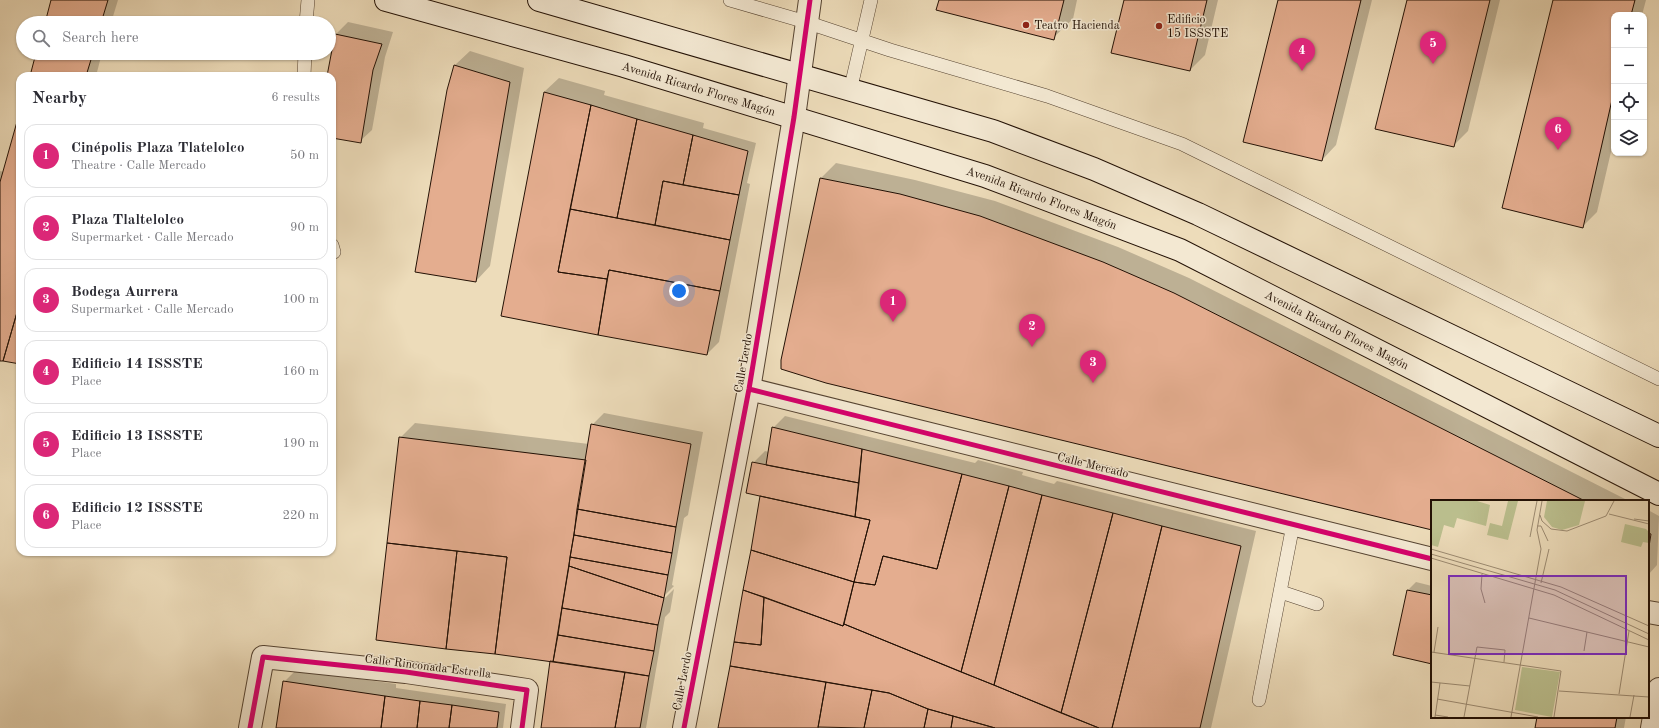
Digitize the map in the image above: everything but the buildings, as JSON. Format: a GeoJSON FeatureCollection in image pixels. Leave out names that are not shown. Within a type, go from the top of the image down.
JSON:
{"type":"FeatureCollection","features":[{"type":"Feature","properties":{"kind":"main road","name":"Avenida Ricardo Flores Magón"},"geometry":{"type":"LineString","coordinates":[[386,0],[624,66],[985,176],[1180,250],[1659,494]]}},
{"type":"Feature","properties":{"kind":"main road"},"geometry":{"type":"LineString","coordinates":[[539,0],[800,77],[993,131],[1094,169],[1198,214],[1659,436]]}},
{"type":"Feature","properties":{"kind":"main road","name":"Calle Lerdo"},"geometry":{"type":"LineString","coordinates":[[684,728],[749,389],[794,117],[810,0]]}},
{"type":"Feature","properties":{"kind":"main road","name":"Calle Mercado"},"geometry":{"type":"LineString","coordinates":[[749,389],[1431,559]]}},
{"type":"Feature","properties":{"kind":"main road"},"geometry":{"type":"LineString","coordinates":[[1649,612],[1659,614]]}},
{"type":"Feature","properties":{"kind":"main road","name":"Calle Rinconada Estrella"},"geometry":{"type":"LineString","coordinates":[[250,728],[263,657],[406,672],[527,690],[522,728]]}},
{"type":"Feature","properties":{"kind":"main road"},"geometry":{"type":"LineString","coordinates":[[1652,728],[1659,689]]}},
{"type":"Feature","properties":{"kind":"lane"},"geometry":{"type":"LineString","coordinates":[[307,16],[308,0]]}},
{"type":"Feature","properties":{"kind":"lane"},"geometry":{"type":"LineString","coordinates":[[730,0],[806,22],[861,41],[1040,94],[1182,144],[1659,380]]}},
{"type":"Feature","properties":{"kind":"lane"},"geometry":{"type":"LineString","coordinates":[[850,91],[871,0]]}},
{"type":"Feature","properties":{"kind":"lane"},"geometry":{"type":"LineString","coordinates":[[304,72],[305,60]]}},
{"type":"Feature","properties":{"kind":"lane"},"geometry":{"type":"LineString","coordinates":[[1259,700],[1293,525]]}},
{"type":"Feature","properties":{"kind":"lane"},"geometry":{"type":"LineString","coordinates":[[1281,592],[1317,604]]}},
{"type":"Feature","properties":{"kind":"cycle path"},"geometry":{"type":"LineString","coordinates":[[684,728],[749,389],[794,117],[810,0]]}},
{"type":"Feature","properties":{"kind":"cycle path"},"geometry":{"type":"LineString","coordinates":[[749,389],[1431,559]]}},
{"type":"Feature","properties":{"kind":"cycle path"},"geometry":{"type":"LineString","coordinates":[[250,728],[263,657],[406,672],[527,690],[522,728]]}},
{"type":"Feature","properties":{"kind":"place","name":"Teatro Hacienda"},"geometry":{"type":"Point","coordinates":[1026,25]}},
{"type":"Feature","properties":{"kind":"place","name":"Edificio 15 ISSSTE"},"geometry":{"type":"Point","coordinates":[1159,26]}},
{"type":"Feature","properties":{"kind":"place","name":"Edificio 13 ISSSTE"},"geometry":{"type":"Point","coordinates":[1433,64]}},
{"type":"Feature","properties":{"kind":"place","name":"Edificio 14 ISSSTE"},"geometry":{"type":"Point","coordinates":[1302,71]}},
{"type":"Feature","properties":{"kind":"place","name":"Edificio 12 ISSSTE"},"geometry":{"type":"Point","coordinates":[1558,150]}},
{"type":"Feature","properties":{"kind":"place","name":"Cinépolis Plaza Tlatelolco"},"geometry":{"type":"Point","coordinates":[893,322]}},
{"type":"Feature","properties":{"kind":"place","name":"Plaza Tlaltelolco"},"geometry":{"type":"Point","coordinates":[1032,347]}},
{"type":"Feature","properties":{"kind":"place","name":"Bodega Aurrera"},"geometry":{"type":"Point","coordinates":[1093,383]}}]}
